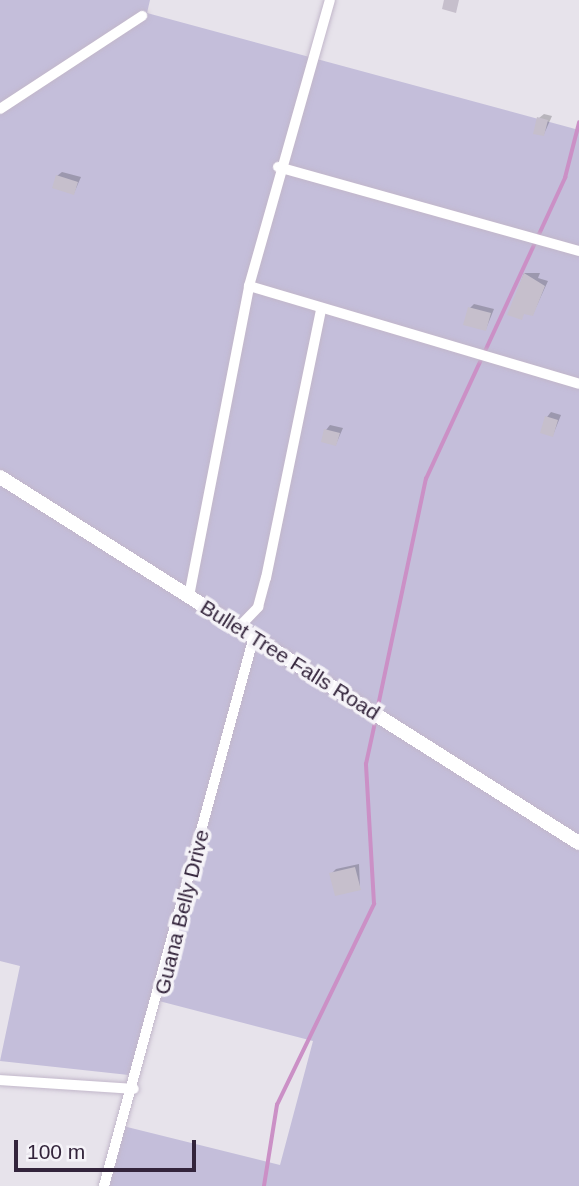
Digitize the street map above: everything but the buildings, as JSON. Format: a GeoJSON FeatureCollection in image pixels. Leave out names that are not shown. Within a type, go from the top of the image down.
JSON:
{"type":"FeatureCollection","features":[{"type":"Feature","properties":{"kind":"main road","name":"Bullet Tree Falls Road"},"geometry":{"type":"LineString","coordinates":[[0,477],[579,843]]}},
{"type":"Feature","properties":{"kind":"street"},"geometry":{"type":"LineString","coordinates":[[189,597],[248,286],[278,167],[330,0]]}},
{"type":"Feature","properties":{"kind":"street"},"geometry":{"type":"LineString","coordinates":[[0,109],[142,16]]}},
{"type":"Feature","properties":{"kind":"street"},"geometry":{"type":"LineString","coordinates":[[278,167],[579,251]]}},
{"type":"Feature","properties":{"kind":"street"},"geometry":{"type":"LineString","coordinates":[[248,286],[579,384]]}},
{"type":"Feature","properties":{"kind":"street"},"geometry":{"type":"LineString","coordinates":[[239,627],[258,607],[267,578],[321,309]]}},
{"type":"Feature","properties":{"kind":"street","name":"Guana Belly Drive"},"geometry":{"type":"LineString","coordinates":[[104,1186],[134,1089],[254,636]]}},
{"type":"Feature","properties":{"kind":"street"},"geometry":{"type":"LineString","coordinates":[[0,1080],[134,1089]]}},
{"type":"Feature","properties":{"kind":"shaded area"},"geometry":{"type":"Polygon","coordinates":[[[0,0],[150,0],[147,13],[579,130],[579,1186],[104,1186],[123,1126],[280,1165],[313,1041],[159,1001],[138,1076],[0,1061],[20,966],[0,961],[0,0]]]}},
{"type":"Feature","properties":{"kind":"waterway"},"geometry":{"type":"LineString","coordinates":[[377,711],[426,479],[565,178],[579,123]]}},
{"type":"Feature","properties":{"kind":"waterway"},"geometry":{"type":"LineString","coordinates":[[264,1186],[277,1105],[374,904],[366,764],[376,718]]}}]}
